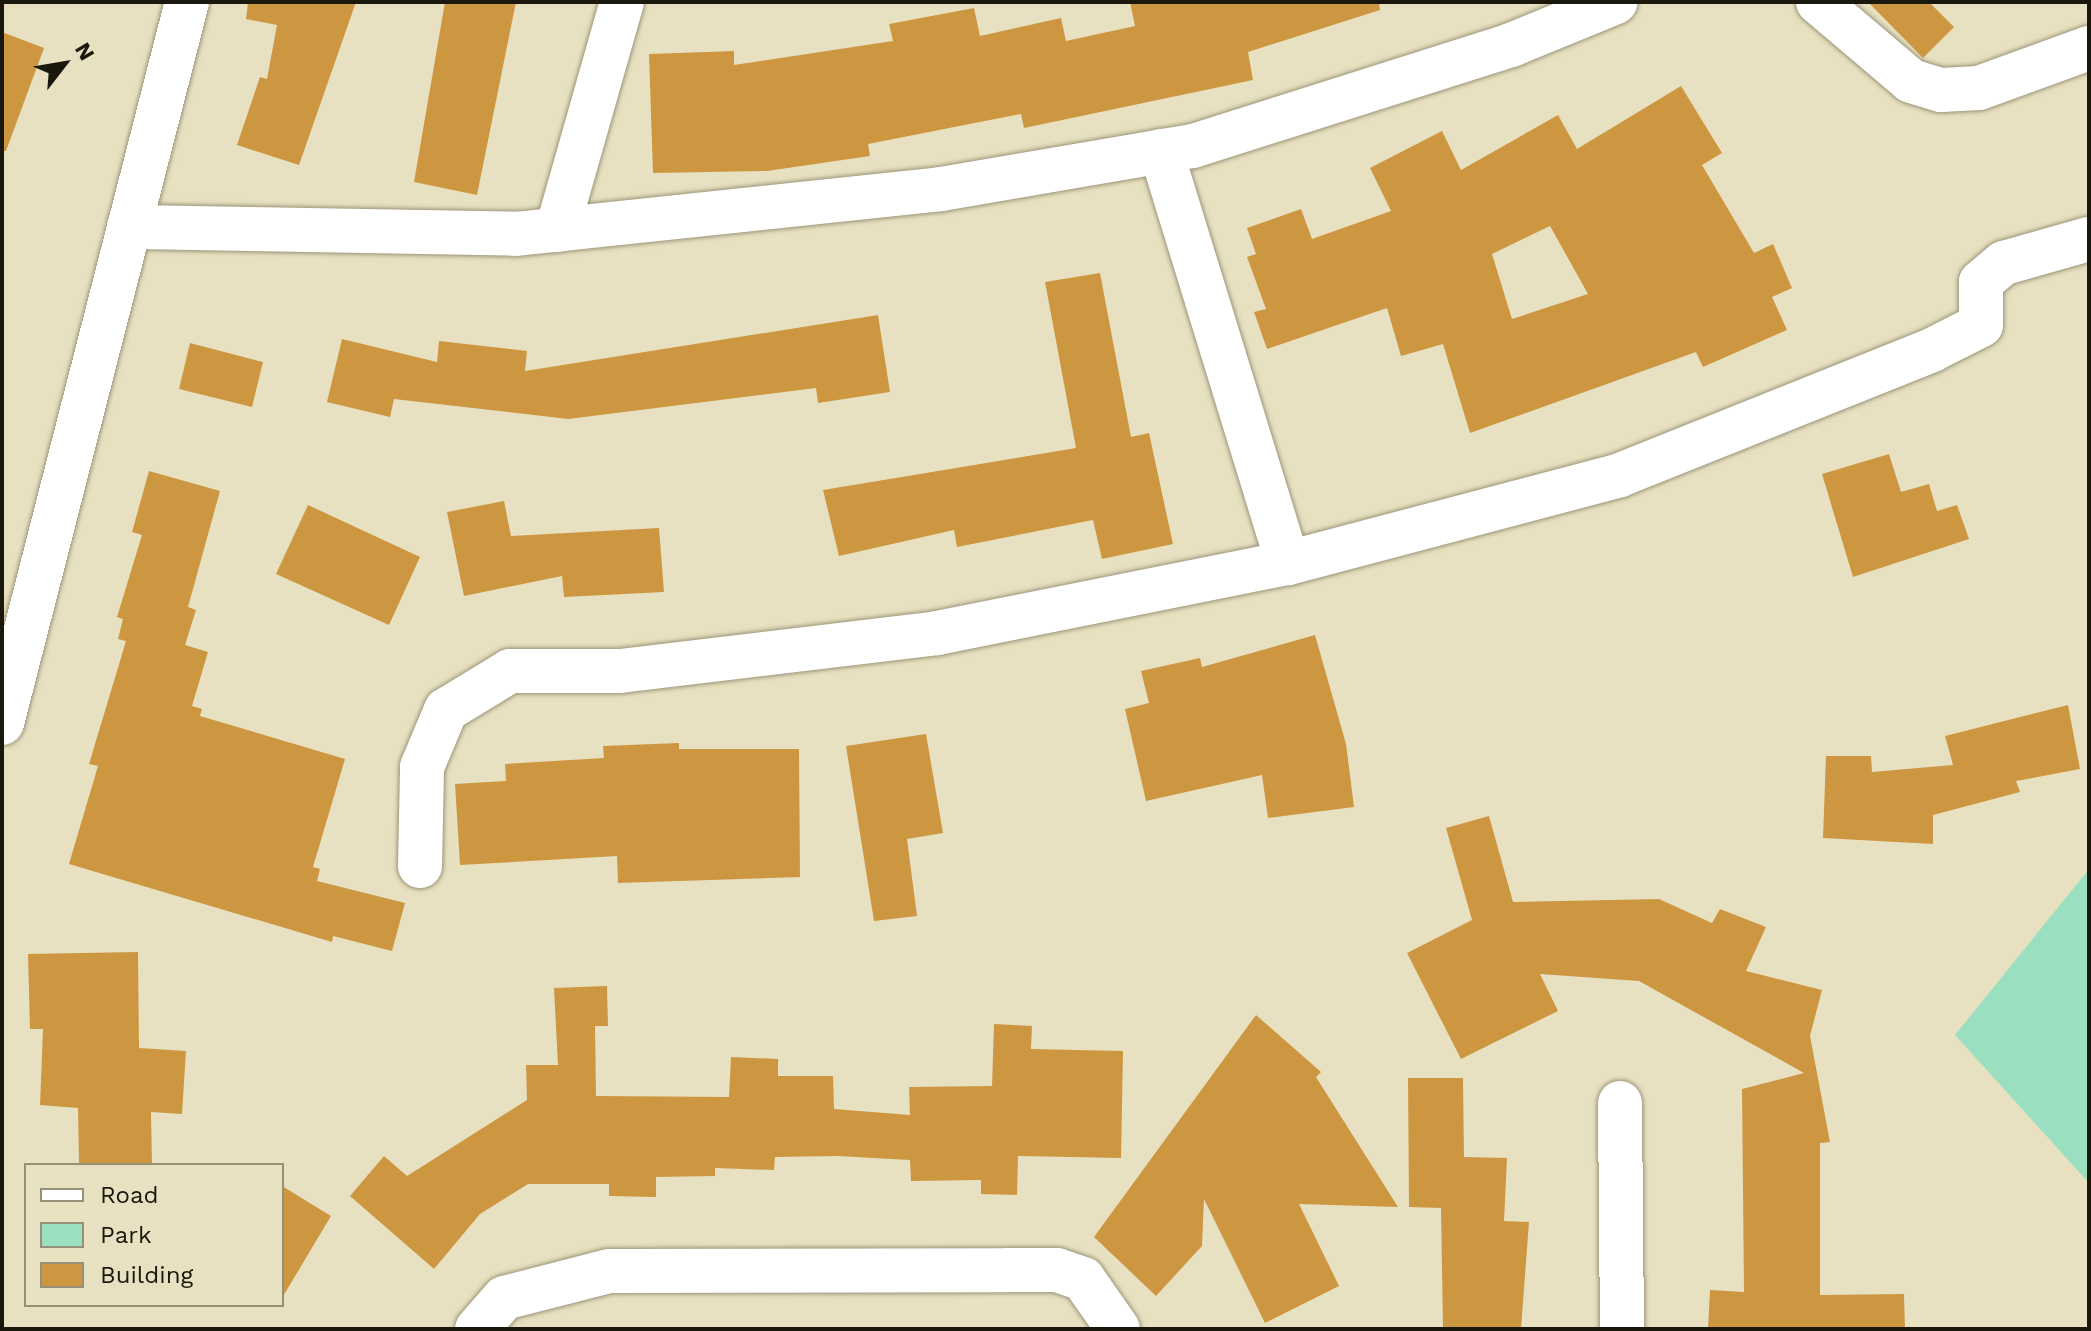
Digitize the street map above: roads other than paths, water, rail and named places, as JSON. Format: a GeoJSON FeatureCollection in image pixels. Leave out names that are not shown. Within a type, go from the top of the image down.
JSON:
{"type":"FeatureCollection","features":[{"type":"Feature","properties":{"kind":"street"},"geometry":{"type":"LineString","coordinates":[[2,723],[187,2]]}},
{"type":"Feature","properties":{"kind":"street"},"geometry":{"type":"LineString","coordinates":[[557,230],[622,2]]}},
{"type":"Feature","properties":{"kind":"street"},"geometry":{"type":"LineString","coordinates":[[129,227],[557,230],[941,189],[1161,151],[1511,45],[1616,2]]}},
{"type":"Feature","properties":{"kind":"street"},"geometry":{"type":"LineString","coordinates":[[1818,2],[1911,81],[1941,90],[1979,88],[2089,48]]}},
{"type":"Feature","properties":{"kind":"street"},"geometry":{"type":"LineString","coordinates":[[1161,151],[1288,563]]}},
{"type":"Feature","properties":{"kind":"street"},"geometry":{"type":"LineString","coordinates":[[420,866],[422,767],[446,710],[510,671],[620,671],[937,633],[1288,563],[1620,475],[1932,350],[1981,325],[1981,282],[2004,263],[2089,239]]}},
{"type":"Feature","properties":{"kind":"street"},"geometry":{"type":"LineString","coordinates":[[1620,1103],[1622,1329]]}},
{"type":"Feature","properties":{"kind":"street"},"geometry":{"type":"LineString","coordinates":[[477,1329],[504,1298],[609,1271],[1007,1270],[1057,1270],[1083,1279],[1118,1329]]}}]}
